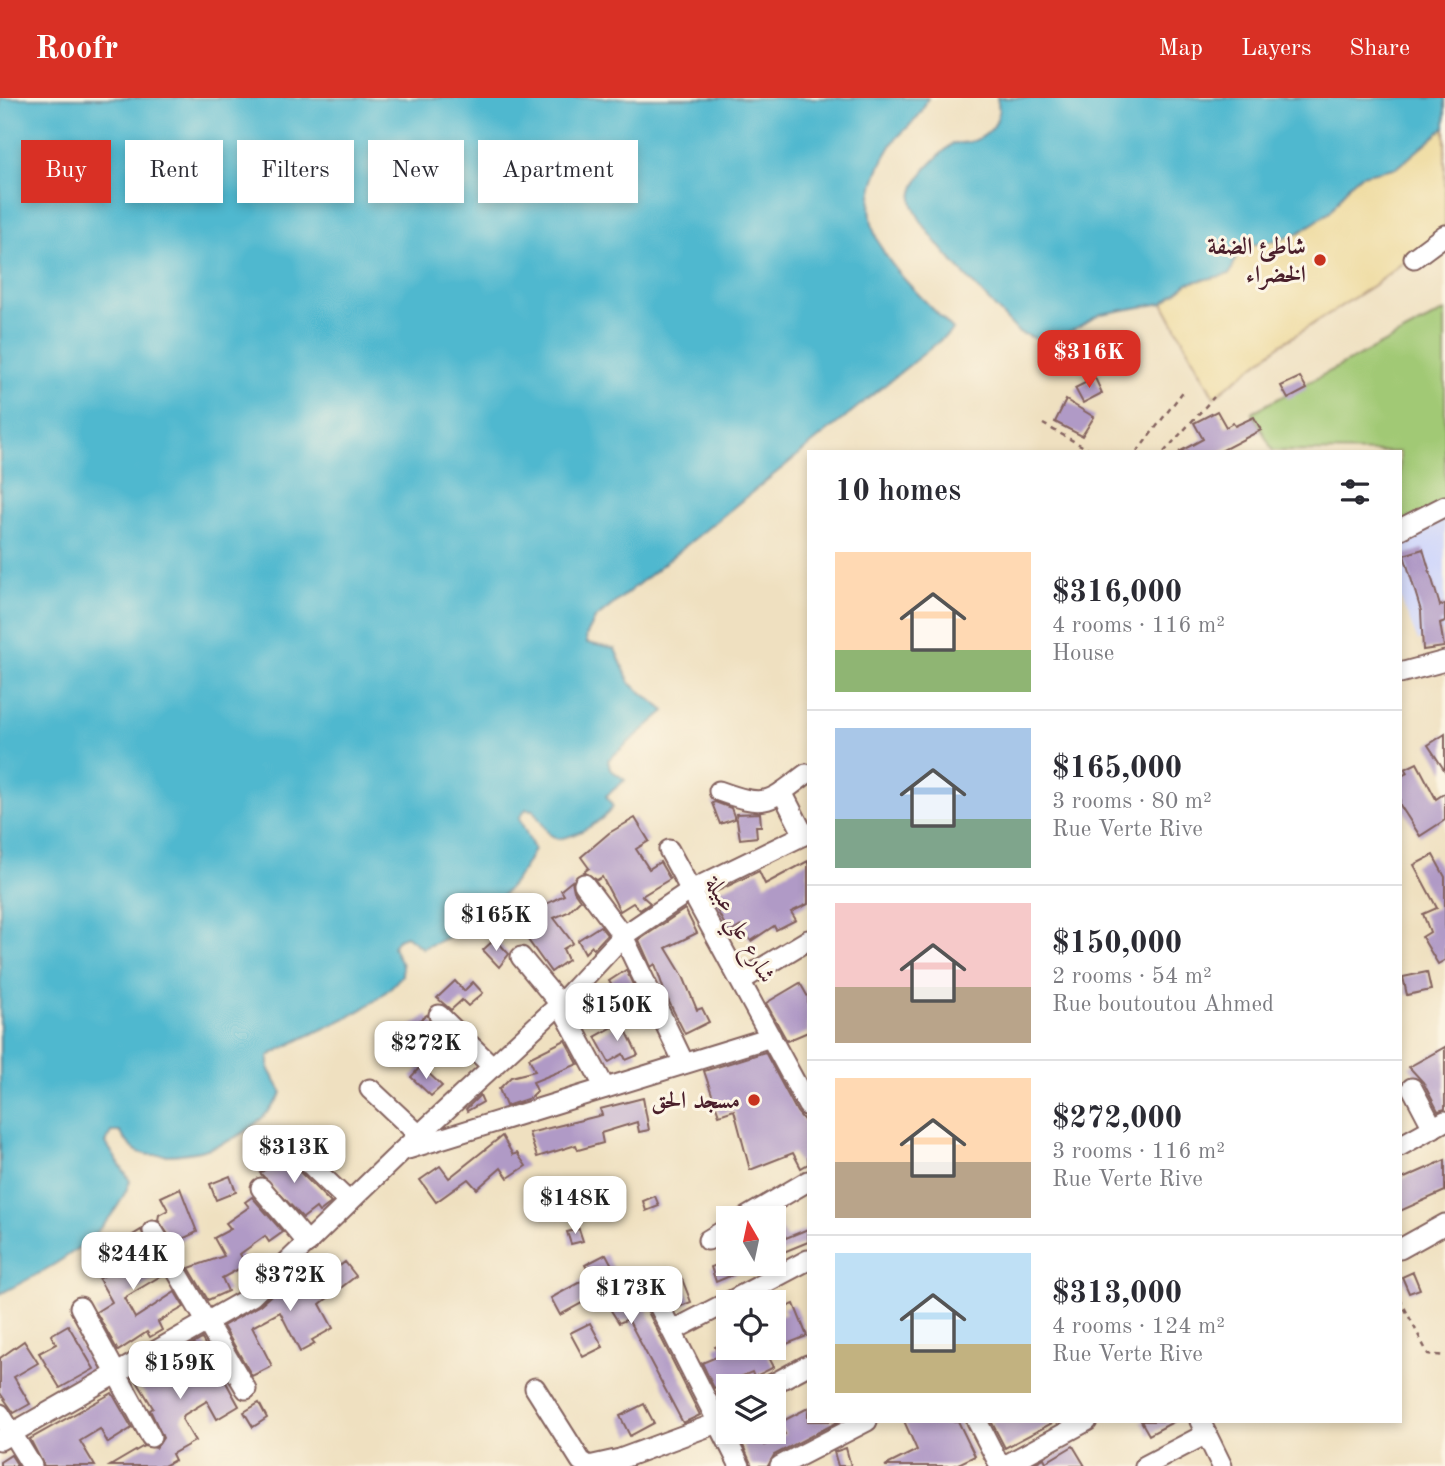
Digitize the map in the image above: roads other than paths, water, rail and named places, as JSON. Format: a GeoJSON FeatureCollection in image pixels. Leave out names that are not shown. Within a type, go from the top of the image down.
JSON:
{"type":"FeatureCollection","features":[{"type":"Feature","properties":{"kind":"street"},"geometry":{"type":"LineString","coordinates":[[1414,258],[1445,235]]}},
{"type":"Feature","properties":{"kind":"street"},"geometry":{"type":"LineString","coordinates":[[1402,528],[1445,506]]}},
{"type":"Feature","properties":{"kind":"street"},"geometry":{"type":"LineString","coordinates":[[1402,672],[1445,661]]}},
{"type":"Feature","properties":{"kind":"street"},"geometry":{"type":"LineString","coordinates":[[719,791],[751,803],[772,799],[806,774]]}},
{"type":"Feature","properties":{"kind":"street"},"geometry":{"type":"LineString","coordinates":[[6,1435],[117,1375],[252,1296],[402,1150],[560,1004],[624,936],[691,890],[806,834],[782,792]]}},
{"type":"Feature","properties":{"kind":"street","name":"شارع علي عبيلة"},"geometry":{"type":"LineString","coordinates":[[669,850],[742,979],[807,1104]]}},
{"type":"Feature","properties":{"kind":"street"},"geometry":{"type":"LineString","coordinates":[[584,884],[624,936],[684,1063]]}},
{"type":"Feature","properties":{"kind":"street"},"geometry":{"type":"LineString","coordinates":[[742,979],[807,941]]}},
{"type":"Feature","properties":{"kind":"street"},"geometry":{"type":"LineString","coordinates":[[522,957],[560,1004],[605,1088]]}},
{"type":"Feature","properties":{"kind":"street"},"geometry":{"type":"LineString","coordinates":[[439,1015],[493,1067]]}},
{"type":"Feature","properties":{"kind":"street"},"geometry":{"type":"LineString","coordinates":[[402,1150],[771,1037]]}},
{"type":"Feature","properties":{"kind":"street"},"geometry":{"type":"LineString","coordinates":[[1402,1145],[1439,1125],[1412,1088]]}},
{"type":"Feature","properties":{"kind":"street"},"geometry":{"type":"LineString","coordinates":[[370,1089],[419,1135]]}},
{"type":"Feature","properties":{"kind":"street"},"geometry":{"type":"LineString","coordinates":[[300,1155],[349,1202]]}},
{"type":"Feature","properties":{"kind":"street"},"geometry":{"type":"LineString","coordinates":[[765,1206],[807,1182]]}},
{"type":"Feature","properties":{"kind":"street"},"geometry":{"type":"LineString","coordinates":[[261,1188],[308,1242]]}},
{"type":"Feature","properties":{"kind":"street"},"geometry":{"type":"LineString","coordinates":[[1402,1248],[1445,1224]]}},
{"type":"Feature","properties":{"kind":"street"},"geometry":{"type":"LineString","coordinates":[[153,1231],[246,1390]]}},
{"type":"Feature","properties":{"kind":"street"},"geometry":{"type":"LineString","coordinates":[[708,1240],[716,1235]]}},
{"type":"Feature","properties":{"kind":"street"},"geometry":{"type":"LineString","coordinates":[[751,1290],[807,1262]]}},
{"type":"Feature","properties":{"kind":"street"},"geometry":{"type":"LineString","coordinates":[[646,1280],[716,1405]]}},
{"type":"Feature","properties":{"kind":"street"},"geometry":{"type":"LineString","coordinates":[[80,1307],[151,1437]]}},
{"type":"Feature","properties":{"kind":"street"},"geometry":{"type":"LineString","coordinates":[[673,1331],[716,1308]]}},
{"type":"Feature","properties":{"kind":"street"},"geometry":{"type":"LineString","coordinates":[[786,1377],[807,1367]]}},
{"type":"Feature","properties":{"kind":"street"},"geometry":{"type":"LineString","coordinates":[[536,1388],[580,1461],[589,1466],[620,1459],[716,1416]]}},
{"type":"Feature","properties":{"kind":"street"},"geometry":{"type":"LineString","coordinates":[[0,1414],[6,1435],[32,1466]]}},
{"type":"Feature","properties":{"kind":"street"},"geometry":{"type":"LineString","coordinates":[[780,1466],[863,1423]]}},
{"type":"Feature","properties":{"kind":"street"},"geometry":{"type":"LineString","coordinates":[[978,1423],[1002,1466],[1083,1423]]}},
{"type":"Feature","properties":{"kind":"street"},"geometry":{"type":"LineString","coordinates":[[1145,1466],[1203,1427],[1222,1466]]}},
{"type":"Feature","properties":{"kind":"street"},"geometry":{"type":"LineString","coordinates":[[732,1444],[740,1466]]}},
{"type":"Feature","properties":{"kind":"water"},"geometry":{"type":"Polygon","coordinates":[[[0,98],[928,98],[918,116],[892,144],[877,175],[870,201],[872,225],[881,247],[895,268],[953,330],[595,619],[586,636],[587,643],[615,649],[630,683],[665,711],[608,760],[610,769],[625,780],[606,796],[613,807],[588,828],[558,839],[549,834],[533,810],[526,809],[519,818],[534,849],[525,866],[502,896],[472,922],[439,941],[422,948],[406,936],[398,939],[393,947],[402,965],[402,975],[388,990],[356,1013],[269,1056],[269,1070],[282,1093],[260,1120],[247,1130],[217,1146],[166,1155],[141,1153],[130,1145],[120,1132],[111,1132],[106,1143],[130,1181],[121,1201],[108,1219],[77,1249],[0,1294],[0,98]]]}},
{"type":"Feature","properties":{"kind":"water"},"geometry":{"type":"Polygon","coordinates":[[[997,98],[1445,98],[1445,127],[1398,167],[1361,175],[1349,185],[1330,212],[1298,233],[1276,241],[1250,245],[1237,255],[1230,274],[1188,283],[1163,303],[1101,314],[1058,338],[1037,339],[1018,332],[939,246],[915,210],[912,198],[922,174],[953,143],[981,138],[994,126],[999,109],[997,98]]]}},
{"type":"Feature","properties":{"kind":"place","name":"شاطئ الضفة الخضراء"},"geometry":{"type":"Point","coordinates":[1320,260]}},
{"type":"Feature","properties":{"kind":"place","name":"مسجد الحق"},"geometry":{"type":"Point","coordinates":[754,1100]}}]}
